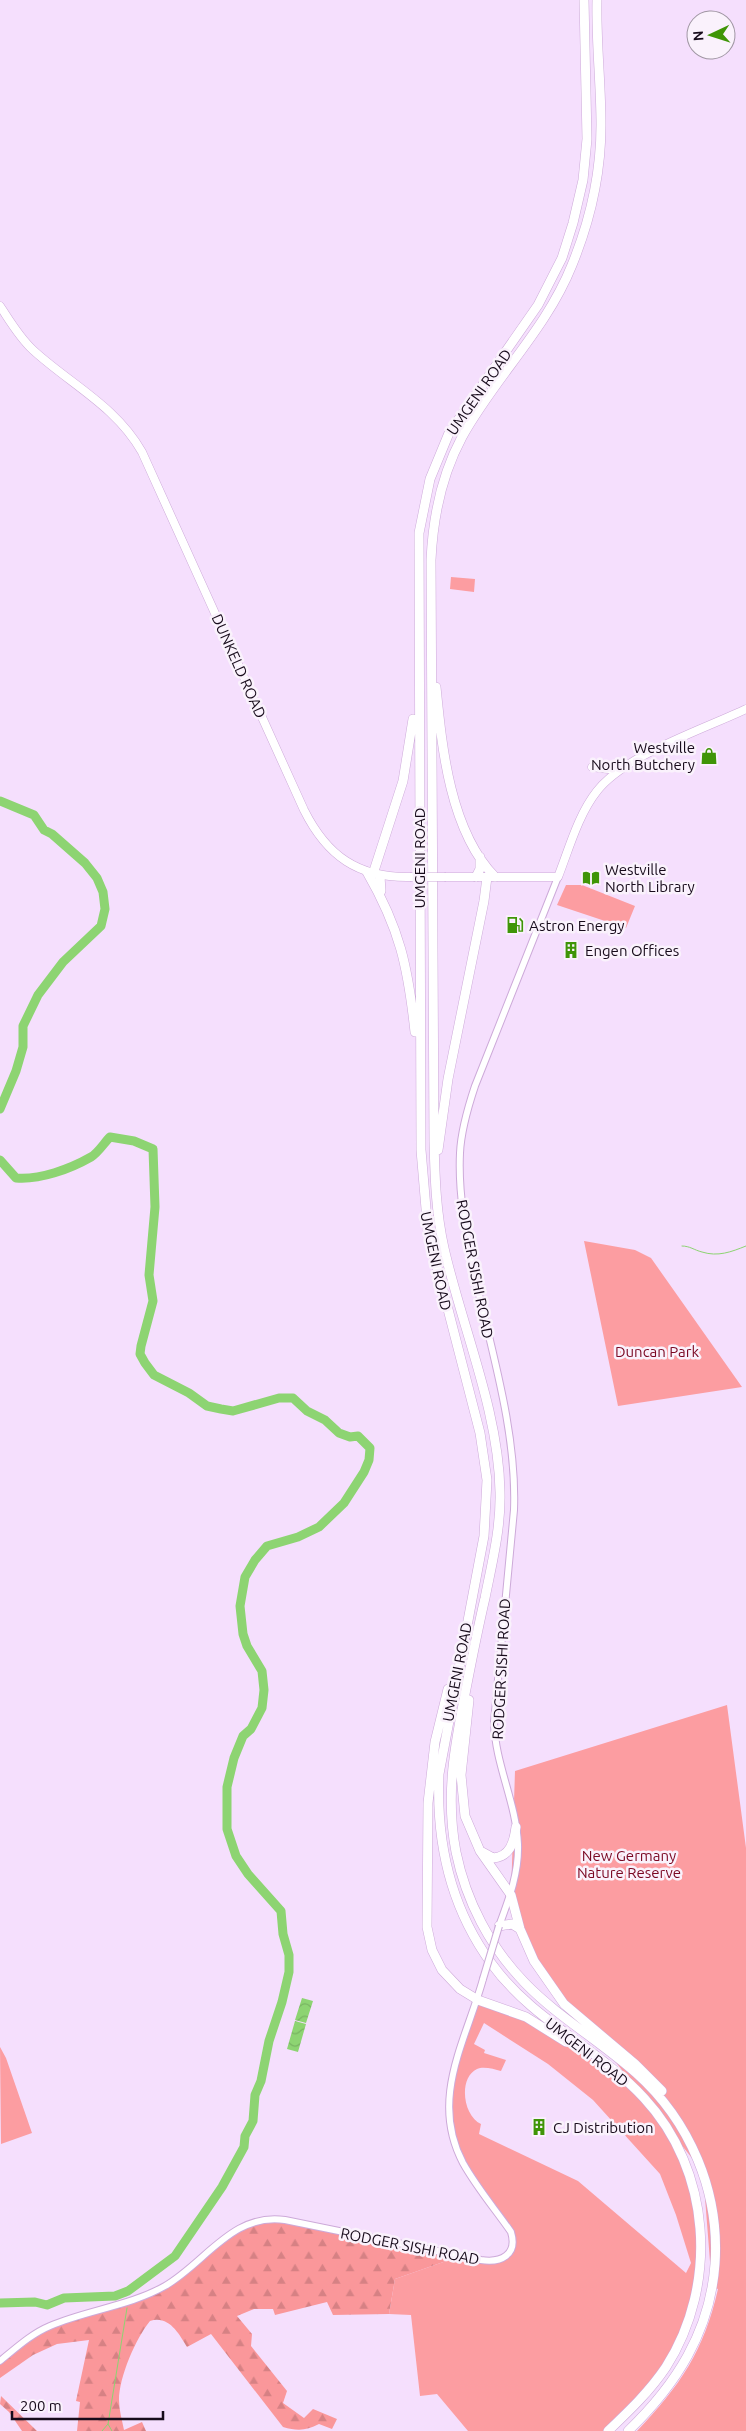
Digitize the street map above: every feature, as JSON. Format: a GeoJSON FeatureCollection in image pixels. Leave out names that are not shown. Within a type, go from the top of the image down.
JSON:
{"type":"FeatureCollection","features":[{"type":"Feature","properties":{"kind":"highway","name":"UMGENI ROAD"},"geometry":{"type":"LineString","coordinates":[[584,0],[588,131],[583,180],[573,223],[562,258],[538,305],[509,349],[458,417],[435,465],[425,497],[419,533],[417,591],[420,1115],[422,1178],[428,1232],[480,1433],[487,1480],[484,1536],[441,1753],[438,1794],[442,1849],[455,1894],[483,1951],[515,1992],[542,2017],[627,2082],[644,2098],[669,2132],[689,2174],[700,2217],[701,2266],[691,2312],[676,2349],[656,2382],[608,2431]]}},
{"type":"Feature","properties":{"kind":"highway","name":"UMGENI ROAD"},"geometry":{"type":"LineString","coordinates":[[597,0],[600,149],[594,191],[586,227],[572,267],[552,306],[540,327],[473,419],[446,472],[437,501],[432,540],[431,634],[435,1176],[444,1248],[493,1433],[499,1466],[499,1525],[454,1756],[451,1782],[454,1839],[460,1868],[473,1906],[498,1949],[524,1982],[555,2009],[639,2075],[657,2094],[683,2130],[704,2172],[714,2216],[716,2240],[714,2269],[709,2304],[702,2326],[685,2363],[662,2394],[628,2431]]}},
{"type":"Feature","properties":{"kind":"highway"},"geometry":{"type":"LineString","coordinates":[[417,591],[412,729],[396,806],[373,874],[401,944],[409,984],[416,1044],[420,1115]]}},
{"type":"Feature","properties":{"kind":"highway"},"geometry":{"type":"LineString","coordinates":[[431,634],[444,757],[450,785],[461,818],[491,877],[484,902],[448,1079],[435,1176]]}},
{"type":"Feature","properties":{"kind":"highway"},"geometry":{"type":"LineString","coordinates":[[476,877],[480,869],[480,857]]}},
{"type":"Feature","properties":{"kind":"highway"},"geometry":{"type":"LineString","coordinates":[[373,874],[383,901]]}},
{"type":"Feature","properties":{"kind":"highway"},"geometry":{"type":"LineString","coordinates":[[484,1601],[461,1775],[466,1816],[480,1851],[511,1895],[520,1929],[534,1961],[555,1994],[573,2013],[645,2072],[667,2098],[687,2128],[704,2172]]}},
{"type":"Feature","properties":{"kind":"highway"},"geometry":{"type":"LineString","coordinates":[[462,1643],[442,1713],[430,1778],[427,1927],[432,1950],[442,1970],[453,1984],[478,2000],[526,2016],[611,2072],[644,2098]]}},
{"type":"Feature","properties":{"kind":"highway"},"geometry":{"type":"LineString","coordinates":[[480,1851],[493,1858],[504,1854],[513,1842],[516,1827]]}},
{"type":"Feature","properties":{"kind":"highway"},"geometry":{"type":"LineString","coordinates":[[499,1926],[508,1923],[520,1929]]}},
{"type":"Feature","properties":{"kind":"main road","name":"DUNKELD ROAD"},"geometry":{"type":"LineString","coordinates":[[0,306],[18,334],[32,349],[116,416],[132,434],[310,822],[324,842],[338,856],[373,874],[410,877],[558,877]]}},
{"type":"Feature","properties":{"kind":"main road","name":"RODGER SISHI ROAD"},"geometry":{"type":"LineString","coordinates":[[558,877],[574,835],[594,796],[617,770],[746,709]]}},
{"type":"Feature","properties":{"kind":"main road"},"geometry":{"type":"LineString","coordinates":[[592,766],[617,770]]}},
{"type":"Feature","properties":{"kind":"street","name":"RODGER SISHI ROAD"},"geometry":{"type":"LineString","coordinates":[[0,2361],[26,2340],[48,2327],[164,2286],[221,2240],[245,2225],[261,2220],[285,2220],[481,2260],[497,2261],[508,2256],[513,2246],[511,2232],[463,2163],[455,2145],[448,2116],[448,2100],[454,2069],[478,2000],[499,1926],[511,1895],[518,1854],[516,1827],[497,1755],[494,1729],[514,1510],[514,1469],[463,1216],[460,1151],[475,1086],[558,877]]}},
{"type":"Feature","properties":{"kind":"green space"},"geometry":{"type":"Polygon","coordinates":[[[451,577],[475,579],[474,592],[450,589],[451,577]]]}},
{"type":"Feature","properties":{"kind":"green space"},"geometry":{"type":"Polygon","coordinates":[[[566,885],[582,885],[635,906],[626,928],[557,905],[566,885]]]}},
{"type":"Feature","properties":{"kind":"green space","name":"Duncan Park"},"geometry":{"type":"Polygon","coordinates":[[[584,1241],[635,1250],[651,1258],[742,1387],[618,1406],[584,1241]]]}},
{"type":"Feature","properties":{"kind":"green space","name":"New Germany Nature Reserve"},"geometry":{"type":"Polygon","coordinates":[[[727,1705],[746,1848],[746,2431],[637,2431],[678,2383],[698,2349],[718,2289],[712,2287],[703,2172],[583,2021],[544,1979],[511,1895],[515,1771],[727,1705]]]}},
{"type":"Feature","properties":{"kind":"green space"},"geometry":{"type":"Polygon","coordinates":[[[477,2001],[541,2027],[611,2073],[643,2098],[679,2151],[699,2219],[694,2300],[666,2367],[607,2431],[468,2431],[437,2394],[420,2396],[411,2315],[389,2314],[395,2279],[449,2260],[451,2254],[503,2260],[513,2238],[467,2166],[453,2127],[450,2107],[451,2085],[459,2054],[477,2001]],[[484,2023],[474,2044],[485,2050],[484,2053],[506,2060],[501,2071],[479,2068],[467,2080],[465,2097],[470,2113],[481,2124],[479,2134],[578,2181],[686,2273],[691,2263],[676,2215],[660,2174],[593,2100],[548,2064],[484,2023]]]}},
{"type":"Feature","properties":{"kind":"green space"},"geometry":{"type":"Polygon","coordinates":[[[0,2047],[6,2058],[32,2133],[1,2144],[0,2047]]]}},
{"type":"Feature","properties":{"kind":"green space"},"geometry":{"type":"Polygon","coordinates":[[[266,2220],[451,2254],[449,2260],[395,2279],[389,2314],[333,2315],[327,2302],[275,2315],[273,2309],[254,2309],[237,2316],[252,2334],[251,2346],[287,2391],[283,2403],[304,2418],[313,2409],[337,2419],[332,2429],[319,2424],[301,2430],[283,2427],[211,2334],[187,2347],[173,2327],[168,2323],[157,2320],[150,2321],[134,2347],[125,2369],[119,2400],[124,2430],[142,2422],[146,2431],[77,2431],[80,2402],[76,2401],[89,2340],[57,2344],[33,2355],[0,2378],[0,2361],[38,2332],[164,2287],[221,2240],[266,2220]]]}},
{"type":"Feature","properties":{"kind":"green space"},"geometry":{"type":"Polygon","coordinates":[[[1,2396],[37,2431],[22,2431],[9,2412],[0,2404],[1,2396]]]}},
{"type":"Feature","properties":{"kind":"water"},"geometry":{"type":"Polygon","coordinates":[[[302,1998],[313,2001],[306,2023],[295,2020],[302,1998]]]}},
{"type":"Feature","properties":{"kind":"water"},"geometry":{"type":"Polygon","coordinates":[[[295,2021],[306,2024],[298,2052],[287,2049],[295,2021]]]}},
{"type":"Feature","properties":{"kind":"waterway"},"geometry":{"type":"LineString","coordinates":[[0,801],[34,815],[44,830],[52,834],[85,863],[97,878],[103,892],[105,909],[101,926],[63,962],[38,995],[23,1026],[23,1047],[16,1071],[0,1109]]}},
{"type":"Feature","properties":{"kind":"waterway"},"geometry":{"type":"LineString","coordinates":[[0,1160],[16,1178],[25,1178],[55,1173],[83,1161],[96,1153],[110,1137],[134,1141],[153,1149],[155,1207],[149,1275],[153,1301],[141,1346],[140,1354],[145,1363],[154,1375],[189,1393],[207,1406],[233,1411],[279,1398],[293,1398],[307,1411],[325,1420],[339,1433],[350,1437],[358,1436],[370,1448],[369,1460],[364,1472],[344,1503],[319,1527],[298,1537],[267,1546],[255,1560],[245,1577],[240,1606],[243,1634],[247,1646],[262,1671],[264,1690],[262,1708],[251,1729],[243,1736],[234,1758],[227,1787],[227,1829],[236,1856],[248,1874],[281,1911],[283,1934],[289,1955],[289,1972],[282,2002],[269,2041],[261,2081],[255,2095],[253,2121],[245,2136],[244,2147],[222,2187],[175,2256],[128,2291],[115,2296],[64,2298],[47,2305],[35,2302],[0,2303]]}},
{"type":"Feature","properties":{"kind":"waterway"},"geometry":{"type":"LineString","coordinates":[[682,1246],[714,1254],[730,1252],[746,1246]]}},
{"type":"Feature","properties":{"kind":"waterway"},"geometry":{"type":"LineString","coordinates":[[126,2296],[128,2291]]}},
{"type":"Feature","properties":{"kind":"waterway"},"geometry":{"type":"LineString","coordinates":[[112,2431],[108,2424],[127,2308]]}},
{"type":"Feature","properties":{"kind":"waterway"},"geometry":{"type":"LineString","coordinates":[[102,2431],[108,2424]]}},
{"type":"Feature","properties":{"kind":"place","name":"Westville North Butchery"},"geometry":{"type":"Point","coordinates":[709,756]}},
{"type":"Feature","properties":{"kind":"place","name":"Westville North Library"},"geometry":{"type":"Point","coordinates":[591,878]}},
{"type":"Feature","properties":{"kind":"place","name":"Astron Energy"},"geometry":{"type":"Point","coordinates":[515,925]}},
{"type":"Feature","properties":{"kind":"place","name":"Engen Offices"},"geometry":{"type":"Point","coordinates":[571,950]}},
{"type":"Feature","properties":{"kind":"place","name":"CJ Distribution"},"geometry":{"type":"Point","coordinates":[539,2127]}}]}
